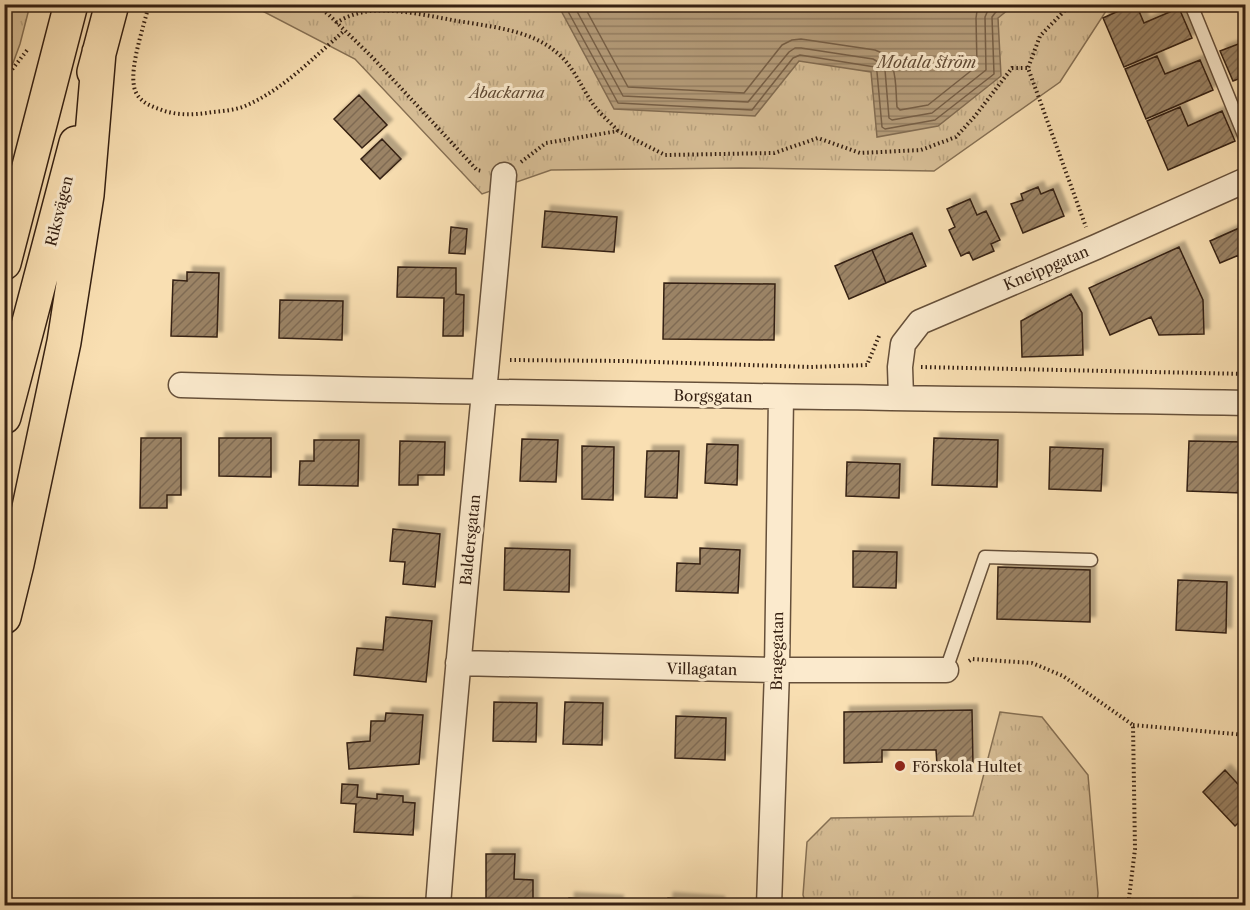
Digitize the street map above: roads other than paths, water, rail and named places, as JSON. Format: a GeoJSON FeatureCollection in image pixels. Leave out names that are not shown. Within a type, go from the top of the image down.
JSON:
{"type":"FeatureCollection","features":[{"type":"Feature","properties":{"kind":"highway"},"geometry":{"type":"LineString","coordinates":[[4,180],[45,43],[71,4]]}},
{"type":"Feature","properties":{"kind":"highway","name":"Riksvägen"},"geometry":{"type":"LineString","coordinates":[[4,417],[112,4]]}},
{"type":"Feature","properties":{"kind":"highway"},"geometry":{"type":"LineString","coordinates":[[4,263],[45,43]]}},
{"type":"Feature","properties":{"kind":"highway"},"geometry":{"type":"LineString","coordinates":[[4,617],[64,342],[87,195],[99,52]]}},
{"type":"Feature","properties":{"kind":"street","name":"Baldersgatan"},"geometry":{"type":"LineString","coordinates":[[438,906],[458,663],[504,175]]}},
{"type":"Feature","properties":{"kind":"street","name":"Kneippgatan"},"geometry":{"type":"LineString","coordinates":[[901,397],[900,367],[903,344],[920,322],[1091,237],[1245,180]]}},
{"type":"Feature","properties":{"kind":"street","name":"Borgsgatan"},"geometry":{"type":"LineString","coordinates":[[181,385],[781,397],[1245,403]]}},
{"type":"Feature","properties":{"kind":"street","name":"Bragegatan"},"geometry":{"type":"LineString","coordinates":[[769,906],[777,670],[781,397]]}},
{"type":"Feature","properties":{"kind":"street","name":"Villagatan"},"geometry":{"type":"LineString","coordinates":[[458,663],[777,670],[946,670]]}},
{"type":"Feature","properties":{"kind":"lane"},"geometry":{"type":"LineString","coordinates":[[1192,7],[1245,140]]}},
{"type":"Feature","properties":{"kind":"lane"},"geometry":{"type":"LineString","coordinates":[[946,670],[985,557],[1091,561]]}},
{"type":"Feature","properties":{"kind":"water","name":"Motala ström"},"geometry":{"type":"Polygon","coordinates":[[[558,5],[1014,5],[998,18],[1001,76],[938,126],[877,137],[871,72],[799,61],[755,116],[614,109],[558,5]]]}},
{"type":"Feature","properties":{"kind":"place","name":"Förskola Hultet"},"geometry":{"type":"Point","coordinates":[900,766]}},
{"type":"Feature","properties":{"kind":"park label","name":"Åbackarna"},"geometry":{"type":"Point","coordinates":[507,92]}}]}
